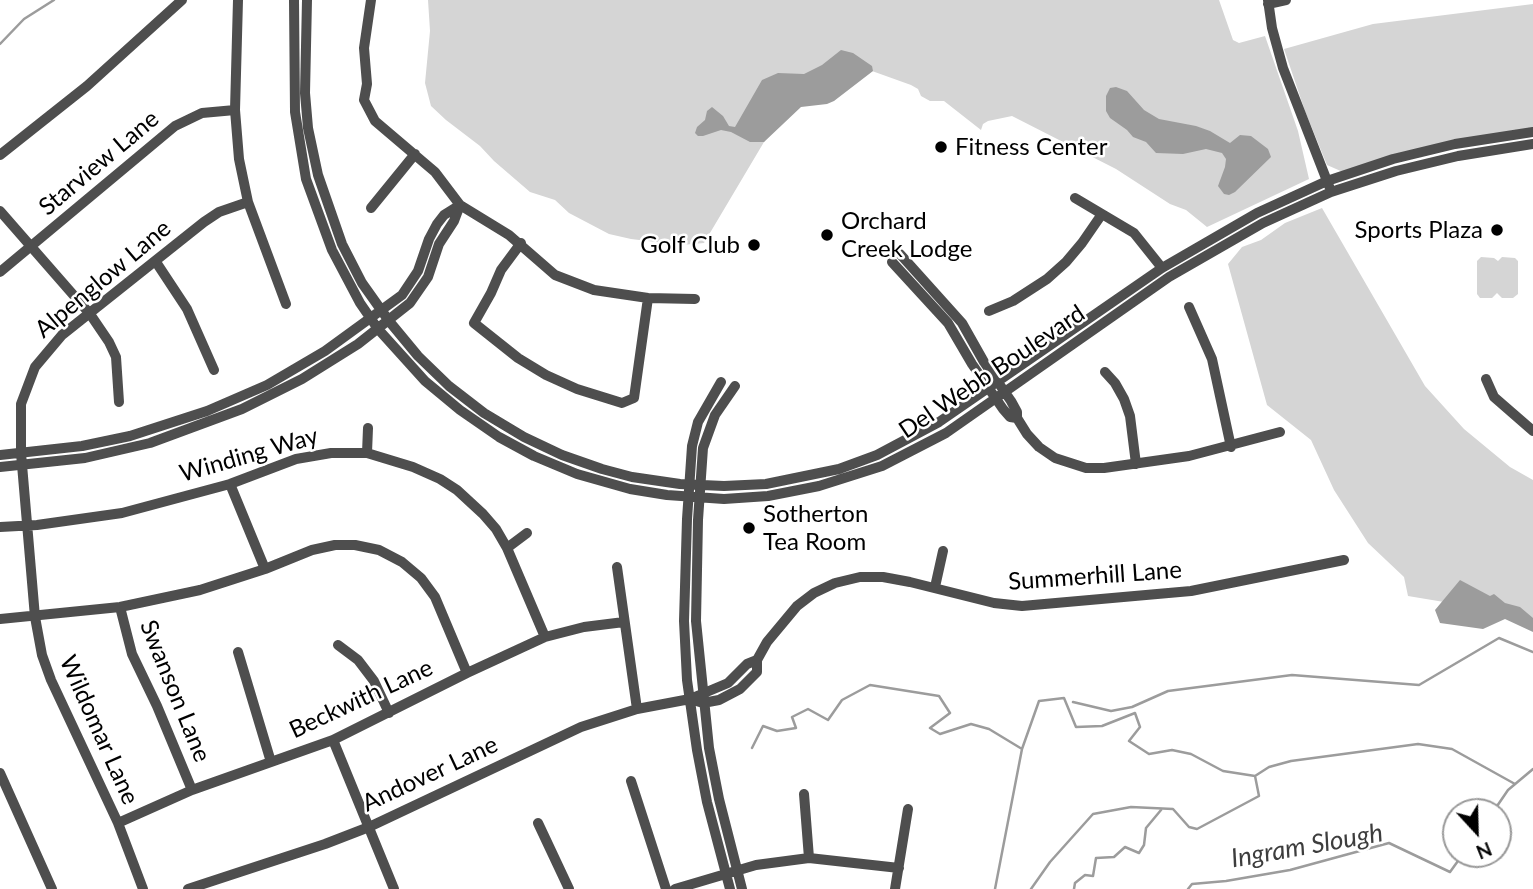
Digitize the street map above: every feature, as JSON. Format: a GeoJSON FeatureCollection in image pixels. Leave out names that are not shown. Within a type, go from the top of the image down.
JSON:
{"type":"FeatureCollection","features":[{"type":"Feature","properties":{"kind":"street"},"geometry":{"type":"LineString","coordinates":[[0,155],[87,86],[182,0]]}},
{"type":"Feature","properties":{"kind":"street"},"geometry":{"type":"LineString","coordinates":[[238,0],[235,110],[239,159],[248,202],[286,304]]}},
{"type":"Feature","properties":{"kind":"street","name":"Del Webb Boulevard"},"geometry":{"type":"LineString","coordinates":[[294,0],[295,112],[306,179],[331,250],[378,329],[409,364],[443,396],[479,424],[520,449],[599,481],[640,491],[694,497],[768,496],[863,474],[920,447],[1162,268],[1257,213],[1426,150],[1533,131]]}},
{"type":"Feature","properties":{"kind":"street","name":"Del Webb Boulevard"},"geometry":{"type":"LineString","coordinates":[[307,0],[304,77],[308,128],[318,175],[342,244],[362,283],[388,321],[449,386],[484,413],[524,437],[562,455],[602,469],[632,477],[694,485],[766,484],[839,469],[877,455],[997,390],[1201,257],[1329,187],[1482,151],[1533,144]]}},
{"type":"Feature","properties":{"kind":"street"},"geometry":{"type":"LineString","coordinates":[[371,0],[364,48],[367,84],[364,100],[375,121],[435,172],[460,205],[520,243],[555,275],[594,290],[648,298],[695,299]]}},
{"type":"Feature","properties":{"kind":"street"},"geometry":{"type":"LineString","coordinates":[[1286,0],[1268,2],[1272,28],[1283,68],[1329,187]]}},
{"type":"Feature","properties":{"kind":"street","name":"Starview Lane"},"geometry":{"type":"LineString","coordinates":[[0,272],[175,126],[202,113],[235,110]]}},
{"type":"Feature","properties":{"kind":"street"},"geometry":{"type":"LineString","coordinates":[[371,208],[415,154]]}},
{"type":"Feature","properties":{"kind":"street"},"geometry":{"type":"LineString","coordinates":[[1074,198],[1135,233],[1162,268]]}},
{"type":"Feature","properties":{"kind":"street","name":"Alpenglow Lane"},"geometry":{"type":"LineString","coordinates":[[22,459],[21,404],[35,367],[62,335],[219,212],[248,202]]}},
{"type":"Feature","properties":{"kind":"street"},"geometry":{"type":"LineString","coordinates":[[0,467],[60,450],[115,440],[207,411],[267,385],[370,319],[401,295],[411,284],[437,224],[444,215],[460,205]]}},
{"type":"Feature","properties":{"kind":"street"},"geometry":{"type":"LineString","coordinates":[[0,455],[22,459],[118,452],[181,433],[242,409],[302,379],[378,329],[410,303],[428,277],[439,244],[454,221],[460,205]]}},
{"type":"Feature","properties":{"kind":"street"},"geometry":{"type":"LineString","coordinates":[[0,211],[90,314],[110,342],[116,357],[119,402]]}},
{"type":"Feature","properties":{"kind":"street"},"geometry":{"type":"LineString","coordinates":[[989,312],[1013,301],[1047,279],[1066,262],[1102,214]]}},
{"type":"Feature","properties":{"kind":"street"},"geometry":{"type":"LineString","coordinates":[[520,243],[501,270],[474,323],[518,358],[577,389],[622,403],[634,398],[648,298]]}},
{"type":"Feature","properties":{"kind":"street"},"geometry":{"type":"LineString","coordinates":[[896,258],[962,323],[997,390],[1017,412],[1017,418],[1039,447],[1070,464],[1086,468],[1104,468],[1189,456],[1280,432]]}},
{"type":"Feature","properties":{"kind":"street"},"geometry":{"type":"LineString","coordinates":[[156,262],[187,309],[214,370]]}},
{"type":"Feature","properties":{"kind":"street"},"geometry":{"type":"LineString","coordinates":[[1189,307],[1212,359],[1231,447]]}},
{"type":"Feature","properties":{"kind":"street"},"geometry":{"type":"LineString","coordinates":[[1105,372],[1115,383],[1130,416],[1136,464]]}},
{"type":"Feature","properties":{"kind":"street"},"geometry":{"type":"LineString","coordinates":[[1486,379],[1494,397],[1533,431]]}},
{"type":"Feature","properties":{"kind":"street"},"geometry":{"type":"LineString","coordinates":[[722,382],[704,410],[695,434],[694,497],[696,621],[702,698],[731,872],[730,889]]}},
{"type":"Feature","properties":{"kind":"street"},"geometry":{"type":"LineString","coordinates":[[694,485],[706,437],[715,415],[735,386]]}},
{"type":"Feature","properties":{"kind":"street"},"geometry":{"type":"LineString","coordinates":[[367,453],[368,428]]}},
{"type":"Feature","properties":{"kind":"street","name":"Winding Way"},"geometry":{"type":"LineString","coordinates":[[0,527],[28,526],[122,513],[230,484],[296,459],[331,453],[367,453],[413,467],[457,490],[496,529],[507,548],[545,637]]}},
{"type":"Feature","properties":{"kind":"street","name":"Wildomar Lane"},"geometry":{"type":"LineString","coordinates":[[22,459],[35,617],[42,655],[51,680],[118,822],[143,889]]}},
{"type":"Feature","properties":{"kind":"street"},"geometry":{"type":"LineString","coordinates":[[230,484],[265,569]]}},
{"type":"Feature","properties":{"kind":"street"},"geometry":{"type":"LineString","coordinates":[[694,497],[684,621],[690,699],[702,776],[731,872],[743,889]]}},
{"type":"Feature","properties":{"kind":"street"},"geometry":{"type":"LineString","coordinates":[[507,548],[527,533]]}},
{"type":"Feature","properties":{"kind":"street"},"geometry":{"type":"LineString","coordinates":[[0,620],[120,607],[200,590],[312,550],[335,545],[355,545],[379,550],[402,562],[421,578],[435,597],[467,673]]}},
{"type":"Feature","properties":{"kind":"street"},"geometry":{"type":"LineString","coordinates":[[935,587],[943,551]]}},
{"type":"Feature","properties":{"kind":"street","name":"Summerhill Lane"},"geometry":{"type":"LineString","coordinates":[[690,699],[702,698],[728,683],[747,664],[757,660],[781,622],[814,593],[835,583],[860,577],[883,577],[935,587],[994,603],[1054,605],[1191,591],[1344,560]]}},
{"type":"Feature","properties":{"kind":"street"},"geometry":{"type":"LineString","coordinates":[[617,567],[636,709]]}},
{"type":"Feature","properties":{"kind":"street","name":"Swanson Lane"},"geometry":{"type":"LineString","coordinates":[[120,607],[132,654],[192,790]]}},
{"type":"Feature","properties":{"kind":"street","name":"Beckwith Lane"},"geometry":{"type":"LineString","coordinates":[[118,822],[192,790],[333,740],[545,637],[584,627],[624,622]]}},
{"type":"Feature","properties":{"kind":"street"},"geometry":{"type":"LineString","coordinates":[[338,645],[358,660],[373,681],[389,713]]}},
{"type":"Feature","properties":{"kind":"street"},"geometry":{"type":"LineString","coordinates":[[237,652],[271,762]]}},
{"type":"Feature","properties":{"kind":"street","name":"Andover Lane"},"geometry":{"type":"LineString","coordinates":[[188,889],[369,827],[581,726],[636,709],[690,699]]}},
{"type":"Feature","properties":{"kind":"street"},"geometry":{"type":"LineString","coordinates":[[333,740],[394,889]]}},
{"type":"Feature","properties":{"kind":"street"},"geometry":{"type":"LineString","coordinates":[[0,773],[52,889]]}},
{"type":"Feature","properties":{"kind":"street"},"geometry":{"type":"LineString","coordinates":[[631,781],[666,889]]}},
{"type":"Feature","properties":{"kind":"street"},"geometry":{"type":"LineString","coordinates":[[804,794],[808,858]]}},
{"type":"Feature","properties":{"kind":"street"},"geometry":{"type":"LineString","coordinates":[[895,889],[908,809]]}},
{"type":"Feature","properties":{"kind":"street"},"geometry":{"type":"LineString","coordinates":[[538,824],[569,889]]}},
{"type":"Feature","properties":{"kind":"street"},"geometry":{"type":"LineString","coordinates":[[676,889],[756,865],[808,858],[899,868]]}},
{"type":"Feature","properties":{"kind":"shaded area"},"geometry":{"type":"Polygon","coordinates":[[[428,0],[1219,0],[1233,40],[1239,43],[1265,36],[1298,131],[1309,179],[1207,227],[1186,210],[1170,204],[1116,169],[1012,116],[988,121],[983,124],[981,130],[944,101],[930,101],[911,85],[872,71],[795,98],[764,142],[704,243],[681,245],[631,239],[609,234],[569,213],[555,200],[530,192],[431,106],[425,83],[430,31],[428,0]]]}},
{"type":"Feature","properties":{"kind":"shaded area"},"geometry":{"type":"Polygon","coordinates":[[[1533,4],[1533,128],[1343,172],[1327,165],[1284,49],[1373,24],[1533,4]]]}},
{"type":"Feature","properties":{"kind":"shaded area"},"geometry":{"type":"Polygon","coordinates":[[[841,50],[853,53],[872,66],[873,71],[834,101],[801,107],[764,142],[750,142],[721,130],[703,136],[695,133],[712,107],[723,116],[729,126],[735,127],[762,80],[778,73],[804,74],[822,65],[841,50]]]}},
{"type":"Feature","properties":{"kind":"shaded area"},"geometry":{"type":"Polygon","coordinates":[[[1110,88],[1127,91],[1144,110],[1159,119],[1196,126],[1230,143],[1240,135],[1251,136],[1268,149],[1271,157],[1235,192],[1224,194],[1218,186],[1226,159],[1222,153],[1206,149],[1183,154],[1156,153],[1146,142],[1133,137],[1110,118],[1106,111],[1106,96],[1110,88]]]}},
{"type":"Feature","properties":{"kind":"shaded area"},"geometry":{"type":"Polygon","coordinates":[[[1322,208],[1425,386],[1464,429],[1510,467],[1533,480],[1533,627],[1510,613],[1408,596],[1404,577],[1368,543],[1334,490],[1311,440],[1267,405],[1228,264],[1242,247],[1261,240],[1285,223],[1322,208]]]}},
{"type":"Feature","properties":{"kind":"shaded area"},"geometry":{"type":"Polygon","coordinates":[[[1481,257],[1498,261],[1502,257],[1515,258],[1518,261],[1518,294],[1513,298],[1502,298],[1497,293],[1492,298],[1480,298],[1477,294],[1477,261],[1481,257]]]}},
{"type":"Feature","properties":{"kind":"shaded area"},"geometry":{"type":"Polygon","coordinates":[[[1460,580],[1490,596],[1494,594],[1505,603],[1520,607],[1533,618],[1533,632],[1505,619],[1483,629],[1440,623],[1435,610],[1460,580]]]}},
{"type":"Feature","properties":{"kind":"waterway"},"geometry":{"type":"LineString","coordinates":[[0,44],[24,19],[54,0]]}},
{"type":"Feature","properties":{"kind":"waterway"},"geometry":{"type":"LineString","coordinates":[[1073,702],[1111,711],[1132,707],[1168,691],[1292,675],[1419,685],[1499,638],[1533,652]]}},
{"type":"Feature","properties":{"kind":"waterway"},"geometry":{"type":"LineString","coordinates":[[752,748],[763,726],[777,731],[796,728],[792,717],[808,709],[828,720],[842,700],[870,685],[939,696],[950,713],[930,728],[940,734],[971,724],[989,729],[1022,749],[1039,701],[1064,698],[1076,727],[1102,726],[1135,713],[1140,727],[1129,741],[1149,754],[1172,750],[1191,754],[1223,771],[1255,776],[1269,767],[1291,761],[1418,744],[1452,749],[1515,784]]}},
{"type":"Feature","properties":{"kind":"waterway"},"geometry":{"type":"LineString","coordinates":[[995,889],[1022,749]]}},
{"type":"Feature","properties":{"kind":"waterway","name":"Ingram Slough"},"geometry":{"type":"LineString","coordinates":[[1503,798],[1533,769]]}},
{"type":"Feature","properties":{"kind":"waterway"},"geometry":{"type":"LineString","coordinates":[[1031,889],[1050,862],[1093,814],[1131,807],[1173,809],[1189,827],[1197,829],[1259,796],[1255,776]]}},
{"type":"Feature","properties":{"kind":"waterway"},"geometry":{"type":"LineString","coordinates":[[1074,889],[1075,883],[1085,875],[1093,876],[1096,858],[1114,857],[1125,847],[1139,853],[1144,845],[1146,828],[1161,810]]}},
{"type":"Feature","properties":{"kind":"waterway","name":"Ingram Slough"},"geometry":{"type":"LineString","coordinates":[[1188,889],[1192,884],[1290,870],[1389,843],[1450,872],[1453,868]]}},
{"type":"Feature","properties":{"kind":"place","name":"Fitness Center"},"geometry":{"type":"Point","coordinates":[941,147]}},
{"type":"Feature","properties":{"kind":"place","name":"Sports Plaza"},"geometry":{"type":"Point","coordinates":[1497,230]}},
{"type":"Feature","properties":{"kind":"place","name":"Orchard Creek Lodge"},"geometry":{"type":"Point","coordinates":[827,235]}},
{"type":"Feature","properties":{"kind":"place","name":"Golf Club"},"geometry":{"type":"Point","coordinates":[754,245]}},
{"type":"Feature","properties":{"kind":"place","name":"Sotherton Tea Room"},"geometry":{"type":"Point","coordinates":[749,528]}}]}
